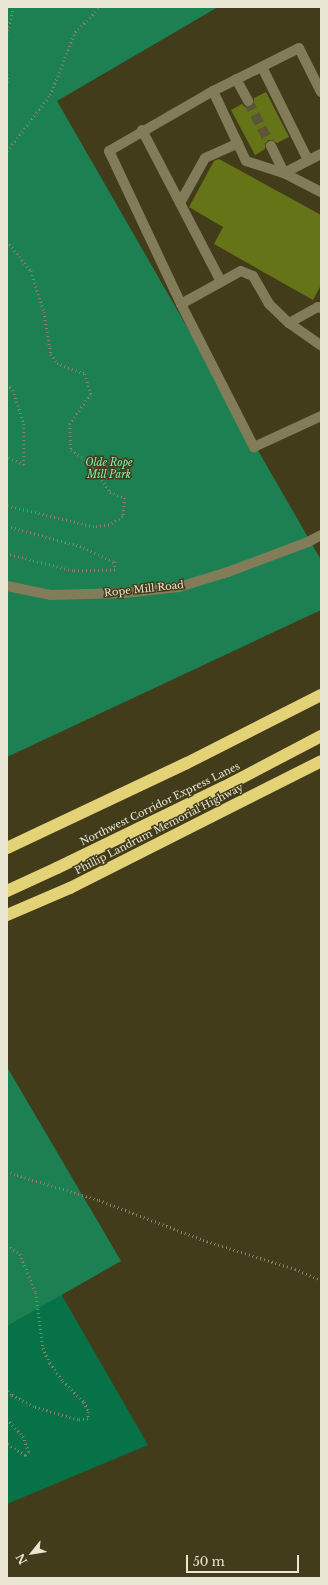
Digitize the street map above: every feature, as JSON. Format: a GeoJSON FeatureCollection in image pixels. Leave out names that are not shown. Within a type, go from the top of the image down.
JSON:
{"type":"FeatureCollection","features":[{"type":"Feature","properties":{"kind":"highway"},"geometry":{"type":"LineString","coordinates":[[7,848],[187,763],[321,695]]}},
{"type":"Feature","properties":{"kind":"highway","name":"Northwest Corridor Express Lanes"},"geometry":{"type":"LineString","coordinates":[[7,890],[57,868],[210,794],[321,736]]}},
{"type":"Feature","properties":{"kind":"highway","name":"Phillip Landrum Memorial Highway"},"geometry":{"type":"LineString","coordinates":[[7,915],[70,888],[321,761]]}},
{"type":"Feature","properties":{"kind":"street"},"geometry":{"type":"LineString","coordinates":[[321,92],[299,48],[213,91],[142,130],[109,151],[181,304],[254,447],[321,416]]}},
{"type":"Feature","properties":{"kind":"street"},"geometry":{"type":"LineString","coordinates":[[262,67],[308,160]]}},
{"type":"Feature","properties":{"kind":"street"},"geometry":{"type":"LineString","coordinates":[[236,79],[248,101]]}},
{"type":"Feature","properties":{"kind":"street"},"geometry":{"type":"LineString","coordinates":[[213,91],[246,161],[284,173],[321,192]]}},
{"type":"Feature","properties":{"kind":"street"},"geometry":{"type":"LineString","coordinates":[[142,130],[221,282]]}},
{"type":"Feature","properties":{"kind":"street"},"geometry":{"type":"LineString","coordinates":[[180,203],[205,158],[238,143]]}},
{"type":"Feature","properties":{"kind":"street"},"geometry":{"type":"LineString","coordinates":[[271,146],[284,173]]}},
{"type":"Feature","properties":{"kind":"street"},"geometry":{"type":"LineString","coordinates":[[284,173],[321,154]]}},
{"type":"Feature","properties":{"kind":"street"},"geometry":{"type":"LineString","coordinates":[[181,304],[241,271],[253,276],[269,304],[289,323],[321,345]]}},
{"type":"Feature","properties":{"kind":"street"},"geometry":{"type":"LineString","coordinates":[[289,323],[318,307],[321,308]]}},
{"type":"Feature","properties":{"kind":"street","name":"Rope Mill Road"},"geometry":{"type":"LineString","coordinates":[[7,586],[51,594],[124,593],[179,587],[228,572],[308,542],[321,535]]}},
{"type":"Feature","properties":{"kind":"path"},"geometry":{"type":"LineString","coordinates":[[7,35],[13,7]]}},
{"type":"Feature","properties":{"kind":"path"},"geometry":{"type":"LineString","coordinates":[[7,151],[50,95],[75,32],[100,7]]}},
{"type":"Feature","properties":{"kind":"path"},"geometry":{"type":"LineString","coordinates":[[7,70],[7,83]]}},
{"type":"Feature","properties":{"kind":"path"},"geometry":{"type":"LineString","coordinates":[[7,240],[31,271],[44,312],[51,354],[57,363],[85,374],[91,394],[70,424],[71,450],[92,463],[110,492],[125,498],[123,517],[109,525],[94,527],[7,506]]}},
{"type":"Feature","properties":{"kind":"path"},"geometry":{"type":"LineString","coordinates":[[7,384],[13,390],[24,424],[24,465],[7,457]]}},
{"type":"Feature","properties":{"kind":"path"},"geometry":{"type":"LineString","coordinates":[[7,526],[80,546],[115,562],[115,570],[73,571],[7,554]]}},
{"type":"Feature","properties":{"kind":"path"},"geometry":{"type":"LineString","coordinates":[[7,1170],[17,1175],[99,1200],[197,1238],[321,1280]]}},
{"type":"Feature","properties":{"kind":"path"},"geometry":{"type":"LineString","coordinates":[[7,1245],[20,1254],[36,1293],[43,1348],[50,1363],[63,1381],[84,1402],[89,1412],[88,1419],[78,1420],[34,1408],[11,1394],[7,1389]]}},
{"type":"Feature","properties":{"kind":"path"},"geometry":{"type":"LineString","coordinates":[[7,1419],[23,1436],[29,1452],[25,1456],[7,1444]]}},
{"type":"Feature","properties":{"kind":"green space","name":"Olde Rope Mill Park"},"geometry":{"type":"Polygon","coordinates":[[[7,7],[218,7],[57,101],[321,560],[321,610],[7,757],[7,7]]]}},
{"type":"Feature","properties":{"kind":"green space"},"geometry":{"type":"Polygon","coordinates":[[[7,1067],[121,1261],[7,1326],[7,1067]]]}},
{"type":"Feature","properties":{"kind":"green space"},"geometry":{"type":"Polygon","coordinates":[[[7,1200],[148,1445],[7,1504],[7,1200]]]}},
{"type":"Feature","properties":{"kind":"building"},"geometry":{"type":"Polygon","coordinates":[[[266,92],[289,137],[277,143],[272,140],[268,140],[265,145],[265,149],[255,155],[231,110],[242,104],[245,107],[251,107],[254,104],[254,98],[266,92]]]}},
{"type":"Feature","properties":{"kind":"building"},"geometry":{"type":"Polygon","coordinates":[[[219,159],[321,215],[321,285],[313,300],[214,244],[223,227],[189,207],[214,161],[219,159]]]}},
{"type":"Feature","properties":{"kind":"tunnel"},"geometry":{"type":"LineString","coordinates":[[248,101],[271,146]]}}]}
